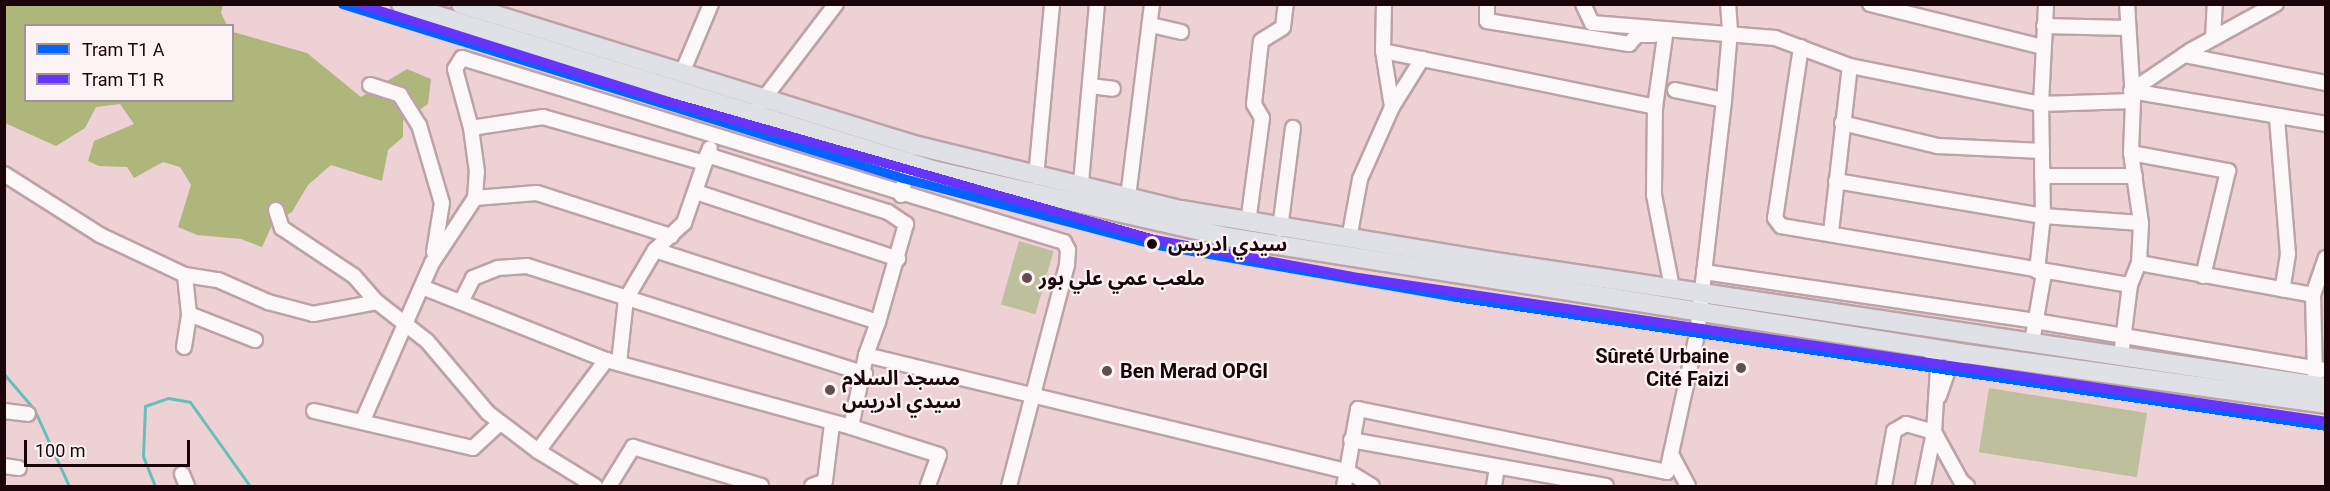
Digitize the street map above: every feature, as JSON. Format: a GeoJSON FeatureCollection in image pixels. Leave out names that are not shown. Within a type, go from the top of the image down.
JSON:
{"type":"FeatureCollection","features":[{"type":"Feature","properties":{"kind":"main road"},"geometry":{"type":"LineString","coordinates":[[401,4],[909,162],[1078,206],[1318,253],[2032,342],[2317,387]]}},
{"type":"Feature","properties":{"kind":"main road"},"geometry":{"type":"LineString","coordinates":[[461,4],[498,10],[682,73],[914,145],[1036,177],[1248,223],[1672,288],[1699,302],[1967,354],[2317,387]]}},
{"type":"Feature","properties":{"kind":"street"},"geometry":{"type":"LineString","coordinates":[[682,73],[711,4]]}},
{"type":"Feature","properties":{"kind":"street"},"geometry":{"type":"LineString","coordinates":[[754,114],[836,4]]}},
{"type":"Feature","properties":{"kind":"street"},"geometry":{"type":"LineString","coordinates":[[1036,177],[1052,4]]}},
{"type":"Feature","properties":{"kind":"street"},"geometry":{"type":"LineString","coordinates":[[1078,206],[1082,187],[1097,4]]}},
{"type":"Feature","properties":{"kind":"street"},"geometry":{"type":"LineString","coordinates":[[1128,197],[1152,4]]}},
{"type":"Feature","properties":{"kind":"street"},"geometry":{"type":"LineString","coordinates":[[1248,223],[1262,118],[1254,104],[1261,41],[1283,27],[1286,4]]}},
{"type":"Feature","properties":{"kind":"street"},"geometry":{"type":"LineString","coordinates":[[1384,4],[1383,51],[1392,107]]}},
{"type":"Feature","properties":{"kind":"street"},"geometry":{"type":"LineString","coordinates":[[1487,4],[1487,21],[1629,44],[1637,34],[1665,32],[1730,31],[1775,38],[1850,66],[2041,104],[2132,96],[2325,124]]}},
{"type":"Feature","properties":{"kind":"street"},"geometry":{"type":"LineString","coordinates":[[1583,4],[1592,23],[1665,32]]}},
{"type":"Feature","properties":{"kind":"street"},"geometry":{"type":"LineString","coordinates":[[1344,486],[1358,409],[1667,472],[1697,334],[1724,100],[1730,31],[1728,4]]}},
{"type":"Feature","properties":{"kind":"street"},"geometry":{"type":"LineString","coordinates":[[1870,4],[2043,47]]}},
{"type":"Feature","properties":{"kind":"street"},"geometry":{"type":"LineString","coordinates":[[2032,342],[2040,272],[2043,216],[2041,104],[2046,4]]}},
{"type":"Feature","properties":{"kind":"street"},"geometry":{"type":"LineString","coordinates":[[2121,356],[2130,285],[2139,263],[2140,223],[2131,153],[2132,96],[2127,4]]}},
{"type":"Feature","properties":{"kind":"street"},"geometry":{"type":"LineString","coordinates":[[2213,38],[2215,4]]}},
{"type":"Feature","properties":{"kind":"street"},"geometry":{"type":"LineString","coordinates":[[2132,96],[2184,55],[2276,4]]}},
{"type":"Feature","properties":{"kind":"street"},"geometry":{"type":"LineString","coordinates":[[1151,25],[1181,32]]}},
{"type":"Feature","properties":{"kind":"street"},"geometry":{"type":"LineString","coordinates":[[2044,26],[2128,28]]}},
{"type":"Feature","properties":{"kind":"street"},"geometry":{"type":"LineString","coordinates":[[1665,32],[1655,106],[1654,195],[1672,288]]}},
{"type":"Feature","properties":{"kind":"street"},"geometry":{"type":"LineString","coordinates":[[1801,47],[1775,218],[1781,226],[1831,232],[2040,272],[2130,285]]}},
{"type":"Feature","properties":{"kind":"street"},"geometry":{"type":"LineString","coordinates":[[1383,51],[1655,106]]}},
{"type":"Feature","properties":{"kind":"street"},"geometry":{"type":"LineString","coordinates":[[2184,55],[2325,83]]}},
{"type":"Feature","properties":{"kind":"street"},"geometry":{"type":"LineString","coordinates":[[363,420],[432,263],[476,198],[477,172],[471,128],[455,69],[462,58],[898,194],[1055,238],[1068,250],[1067,265],[1036,393],[1009,486]]}},
{"type":"Feature","properties":{"kind":"street"},"geometry":{"type":"LineString","coordinates":[[1349,239],[1360,179],[1392,107],[1422,59]]}},
{"type":"Feature","properties":{"kind":"street"},"geometry":{"type":"LineString","coordinates":[[1831,232],[1850,66]]}},
{"type":"Feature","properties":{"kind":"street"},"geometry":{"type":"LineString","coordinates":[[370,85],[400,95],[419,125],[442,202],[432,263]]}},
{"type":"Feature","properties":{"kind":"street"},"geometry":{"type":"LineString","coordinates":[[1090,86],[1113,89]]}},
{"type":"Feature","properties":{"kind":"street"},"geometry":{"type":"LineString","coordinates":[[1675,90],[1724,100]]}},
{"type":"Feature","properties":{"kind":"street"},"geometry":{"type":"LineString","coordinates":[[471,128],[543,117],[706,159],[888,212],[906,224],[898,259],[866,355],[865,374],[852,427]]}},
{"type":"Feature","properties":{"kind":"street"},"geometry":{"type":"LineString","coordinates":[[2277,118],[2288,255],[2282,290]]}},
{"type":"Feature","properties":{"kind":"street"},"geometry":{"type":"LineString","coordinates":[[1842,123],[1938,146],[2042,151]]}},
{"type":"Feature","properties":{"kind":"street"},"geometry":{"type":"LineString","coordinates":[[1280,229],[1293,128]]}},
{"type":"Feature","properties":{"kind":"street"},"geometry":{"type":"LineString","coordinates":[[538,452],[613,361],[626,299],[655,250],[684,223],[715,138]]}},
{"type":"Feature","properties":{"kind":"street"},"geometry":{"type":"LineString","coordinates":[[2131,153],[2228,171],[2203,276]]}},
{"type":"Feature","properties":{"kind":"street"},"geometry":{"type":"LineString","coordinates":[[888,212],[898,194],[909,162]]}},
{"type":"Feature","properties":{"kind":"street"},"geometry":{"type":"LineString","coordinates":[[4,174],[100,235],[185,275],[218,280],[268,302],[314,314],[377,302]]}},
{"type":"Feature","properties":{"kind":"street"},"geometry":{"type":"LineString","coordinates":[[2042,176],[2135,176]]}},
{"type":"Feature","properties":{"kind":"street"},"geometry":{"type":"LineString","coordinates":[[1836,181],[2043,216],[2140,223]]}},
{"type":"Feature","properties":{"kind":"street"},"geometry":{"type":"LineString","coordinates":[[696,192],[898,259]]}},
{"type":"Feature","properties":{"kind":"street"},"geometry":{"type":"LineString","coordinates":[[476,198],[537,193],[671,236]]}},
{"type":"Feature","properties":{"kind":"street"},"geometry":{"type":"LineString","coordinates":[[276,210],[282,228],[354,276],[377,302],[427,341],[500,423],[538,452],[596,486]]}},
{"type":"Feature","properties":{"kind":"street"},"geometry":{"type":"LineString","coordinates":[[655,250],[878,322]]}},
{"type":"Feature","properties":{"kind":"street"},"geometry":{"type":"LineString","coordinates":[[2317,387],[2313,296],[2325,258]]}},
{"type":"Feature","properties":{"kind":"street"},"geometry":{"type":"LineString","coordinates":[[2139,263],[2313,296]]}},
{"type":"Feature","properties":{"kind":"street"},"geometry":{"type":"LineString","coordinates":[[460,302],[473,278],[498,268],[526,266],[865,374]]}},
{"type":"Feature","properties":{"kind":"street"},"geometry":{"type":"LineString","coordinates":[[1704,273],[2267,357],[2317,387]]}},
{"type":"Feature","properties":{"kind":"street"},"geometry":{"type":"LineString","coordinates":[[184,347],[189,314],[185,275]]}},
{"type":"Feature","properties":{"kind":"street"},"geometry":{"type":"LineString","coordinates":[[422,287],[613,361],[832,424],[852,427],[939,455],[928,486]]}},
{"type":"Feature","properties":{"kind":"street"},"geometry":{"type":"LineString","coordinates":[[189,314],[255,340]]}},
{"type":"Feature","properties":{"kind":"street"},"geometry":{"type":"LineString","coordinates":[[1928,347],[1942,372]]}},
{"type":"Feature","properties":{"kind":"street"},"geometry":{"type":"LineString","coordinates":[[1923,486],[1934,432],[1935,399],[1942,372],[1967,354]]}},
{"type":"Feature","properties":{"kind":"street"},"geometry":{"type":"LineString","coordinates":[[866,355],[1036,393],[1347,471],[1373,486]]}},
{"type":"Feature","properties":{"kind":"street"},"geometry":{"type":"LineString","coordinates":[[4,411],[28,414]]}},
{"type":"Feature","properties":{"kind":"street"},"geometry":{"type":"LineString","coordinates":[[314,411],[363,420],[473,448],[500,423]]}},
{"type":"Feature","properties":{"kind":"street"},"geometry":{"type":"LineString","coordinates":[[812,486],[825,481],[832,424]]}},
{"type":"Feature","properties":{"kind":"street"},"geometry":{"type":"LineString","coordinates":[[1884,486],[1897,427],[1906,424],[1934,432],[1960,481],[1968,486]]}},
{"type":"Feature","properties":{"kind":"street"},"geometry":{"type":"LineString","coordinates":[[1351,440],[1606,486]]}},
{"type":"Feature","properties":{"kind":"street"},"geometry":{"type":"LineString","coordinates":[[1931,446],[1945,450]]}},
{"type":"Feature","properties":{"kind":"street"},"geometry":{"type":"LineString","coordinates":[[609,486],[633,447],[761,486]]}},
{"type":"Feature","properties":{"kind":"street"},"geometry":{"type":"LineString","coordinates":[[1671,454],[1688,486]]}},
{"type":"Feature","properties":{"kind":"street"},"geometry":{"type":"LineString","coordinates":[[4,466],[19,468]]}},
{"type":"Feature","properties":{"kind":"street"},"geometry":{"type":"LineString","coordinates":[[1494,486],[1497,468]]}},
{"type":"Feature","properties":{"kind":"green space"},"geometry":{"type":"Polygon","coordinates":[[[4,5],[223,5],[221,13],[226,24],[24,24],[24,102],[234,102],[234,32],[307,53],[361,97],[407,69],[431,79],[428,104],[403,121],[403,137],[388,150],[382,181],[331,165],[308,185],[292,212],[273,223],[262,247],[241,239],[197,235],[178,227],[191,185],[180,167],[163,162],[134,178],[127,167],[99,166],[88,161],[94,141],[134,124],[120,104],[96,107],[85,128],[56,146],[5,123],[4,5]]]}},
{"type":"Feature","properties":{"kind":"green space","name":"ملعب عمي علي بور"},"geometry":{"type":"Polygon","coordinates":[[[1019,241],[1054,251],[1035,314],[1001,304],[1019,241]]]}},
{"type":"Feature","properties":{"kind":"green space"},"geometry":{"type":"Polygon","coordinates":[[[1989,388],[2147,413],[2137,477],[1979,452],[1989,388]]]}},
{"type":"Feature","properties":{"kind":"waterway"},"geometry":{"type":"LineString","coordinates":[[4,374],[34,409],[69,486]]}},
{"type":"Feature","properties":{"kind":"waterway"},"geometry":{"type":"LineString","coordinates":[[155,486],[143,456],[145,406],[168,398],[190,402],[250,486]]}},
{"type":"Feature","properties":{"kind":"transit line"},"geometry":{"type":"LineString","coordinates":[[342,4],[903,178],[1152,244],[1456,297],[2326,426]]}},
{"type":"Feature","properties":{"kind":"transit line"},"geometry":{"type":"LineString","coordinates":[[360,4],[668,101],[1154,239],[1351,276],[2326,421]]}},
{"type":"Feature","properties":{"kind":"place","name":"سيدي ادريس"},"geometry":{"type":"Point","coordinates":[1152,244]}},
{"type":"Feature","properties":{"kind":"place","name":"ملعب عمي علي بور"},"geometry":{"type":"Point","coordinates":[1027,278]}},
{"type":"Feature","properties":{"kind":"place","name":"Sûreté Urbaine Cité Faizi"},"geometry":{"type":"Point","coordinates":[1741,368]}},
{"type":"Feature","properties":{"kind":"place","name":"Ben Merad OPGI"},"geometry":{"type":"Point","coordinates":[1107,371]}},
{"type":"Feature","properties":{"kind":"place","name":"مسجد السلام سيدي ادريس"},"geometry":{"type":"Point","coordinates":[830,390]}}]}
